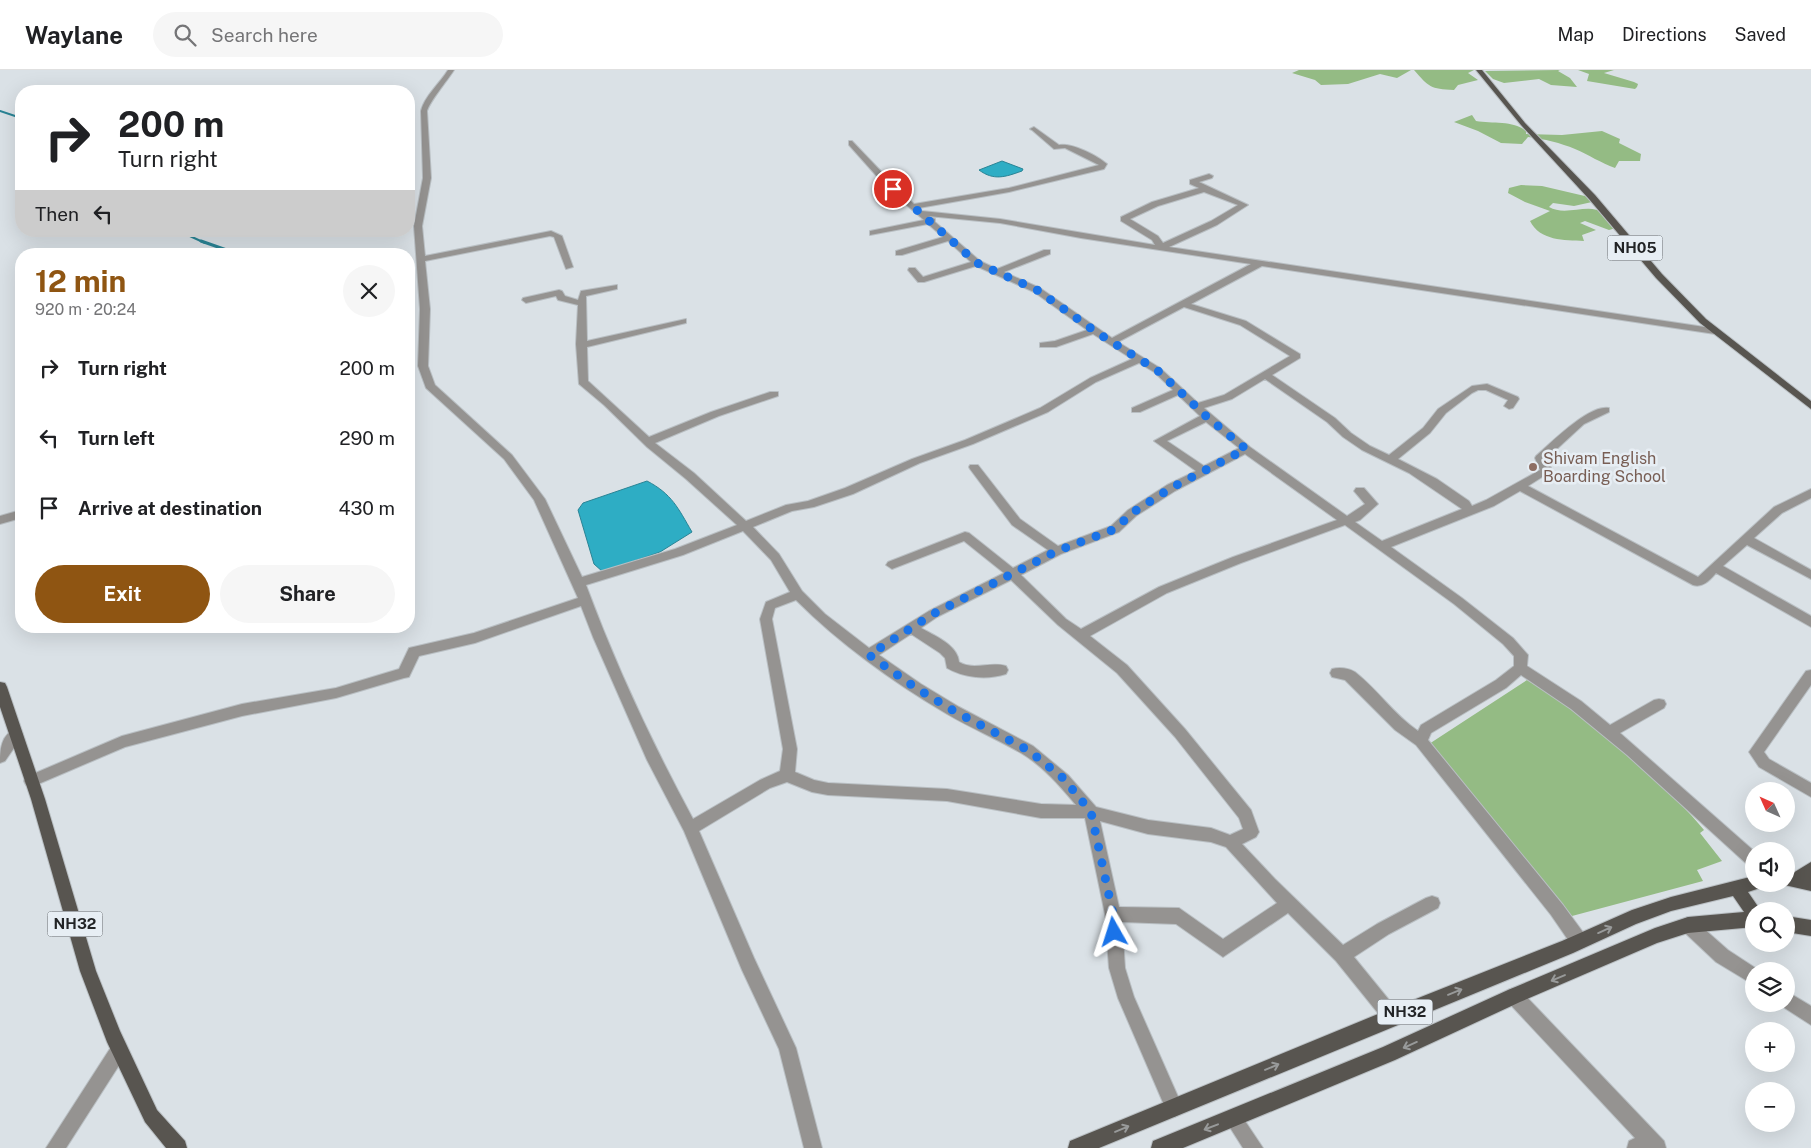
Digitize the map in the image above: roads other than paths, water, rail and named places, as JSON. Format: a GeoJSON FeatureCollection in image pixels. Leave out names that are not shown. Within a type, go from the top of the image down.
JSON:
{"type":"FeatureCollection","features":[{"type":"Feature","properties":{"kind":"main road","name":"NH05"},"geometry":{"type":"LineString","coordinates":[[1480,70],[1523,124],[1592,197],[1659,276],[1715,331],[1811,406]]}},
{"type":"Feature","properties":{"kind":"main road","name":"NH32"},"geometry":{"type":"LineString","coordinates":[[0,687],[32,781],[88,971],[120,1050],[151,1116],[178,1148]]}},
{"type":"Feature","properties":{"kind":"main road"},"geometry":{"type":"LineString","coordinates":[[1798,881],[1811,869]]}},
{"type":"Feature","properties":{"kind":"main road","name":"NH32"},"geometry":{"type":"LineString","coordinates":[[1077,1148],[1632,918],[1671,904],[1745,885]]}},
{"type":"Feature","properties":{"kind":"main road"},"geometry":{"type":"LineString","coordinates":[[1736,887],[1746,902]]}},
{"type":"Feature","properties":{"kind":"main road","name":"NH32"},"geometry":{"type":"LineString","coordinates":[[1160,1148],[1428,1037],[1514,996],[1655,936],[1688,925],[1745,920]]}},
{"type":"Feature","properties":{"kind":"main road"},"geometry":{"type":"LineString","coordinates":[[1795,925],[1811,928]]}},
{"type":"Feature","properties":{"kind":"street"},"geometry":{"type":"LineString","coordinates":[[451,70],[438,90],[426,103],[424,111],[427,178],[418,226],[425,309],[422,366],[430,386],[508,457],[540,499],[579,583],[599,636],[654,760],[690,828],[748,964],[788,1048],[813,1148]]}},
{"type":"Feature","properties":{"kind":"street"},"geometry":{"type":"LineString","coordinates":[[915,206],[1037,184],[1101,167],[1103,164],[1072,148],[1066,146],[1057,147],[1034,129]]}},
{"type":"Feature","properties":{"kind":"street"},"geometry":{"type":"LineString","coordinates":[[852,143],[893,189],[923,213],[977,263],[1037,290],[1157,370],[1207,417],[1246,449],[1381,546],[1508,641],[1521,655],[1520,668],[1501,684],[1426,729],[1421,741]]}},
{"type":"Feature","properties":{"kind":"street"},"geometry":{"type":"LineString","coordinates":[[1162,248],[1168,242],[1214,223],[1244,205],[1204,189],[1193,182],[1209,176]]}},
{"type":"Feature","properties":{"kind":"street"},"geometry":{"type":"LineString","coordinates":[[1162,248],[1155,238],[1124,219],[1155,204],[1204,189]]}},
{"type":"Feature","properties":{"kind":"street"},"geometry":{"type":"LineString","coordinates":[[923,213],[1000,221],[1081,236],[1715,331]]}},
{"type":"Feature","properties":{"kind":"street"},"geometry":{"type":"LineString","coordinates":[[874,232],[932,221]]}},
{"type":"Feature","properties":{"kind":"street"},"geometry":{"type":"LineString","coordinates":[[420,260],[551,233],[558,236],[569,267]]}},
{"type":"Feature","properties":{"kind":"street"},"geometry":{"type":"LineString","coordinates":[[899,254],[950,238]]}},
{"type":"Feature","properties":{"kind":"street"},"geometry":{"type":"LineString","coordinates":[[997,272],[1047,252]]}},
{"type":"Feature","properties":{"kind":"street"},"geometry":{"type":"LineString","coordinates":[[912,270],[921,280],[977,263]]}},
{"type":"Feature","properties":{"kind":"street"},"geometry":{"type":"LineString","coordinates":[[1113,341],[1186,305],[1208,290],[1260,263]]}},
{"type":"Feature","properties":{"kind":"street"},"geometry":{"type":"LineString","coordinates":[[614,288],[584,293],[582,296],[582,382],[745,526],[774,557],[798,594],[821,617],[869,655],[916,688],[954,711],[1028,750],[1063,778],[1091,812],[1113,914],[1117,968],[1126,998],[1174,1108]]}},
{"type":"Feature","properties":{"kind":"street"},"geometry":{"type":"LineString","coordinates":[[526,300],[559,293],[562,298],[569,302],[581,303]]}},
{"type":"Feature","properties":{"kind":"street"},"geometry":{"type":"LineString","coordinates":[[1186,305],[1243,323],[1297,356],[1228,397],[1197,407]]}},
{"type":"Feature","properties":{"kind":"street"},"geometry":{"type":"LineString","coordinates":[[581,344],[591,344],[683,321]]}},
{"type":"Feature","properties":{"kind":"street"},"geometry":{"type":"LineString","coordinates":[[1043,345],[1056,344],[1095,330]]}},
{"type":"Feature","properties":{"kind":"street"},"geometry":{"type":"LineString","coordinates":[[579,583],[679,552],[790,508],[810,504],[849,491],[916,460],[1011,425],[1044,410],[1093,380],[1140,360]]}},
{"type":"Feature","properties":{"kind":"street"},"geometry":{"type":"LineString","coordinates":[[1266,375],[1331,420],[1347,436],[1366,448],[1433,482],[1465,504],[1469,510]]}},
{"type":"Feature","properties":{"kind":"street"},"geometry":{"type":"LineString","coordinates":[[1391,460],[1405,446],[1439,420],[1442,411],[1472,387],[1482,385],[1514,399],[1508,406]]}},
{"type":"Feature","properties":{"kind":"street"},"geometry":{"type":"LineString","coordinates":[[1136,410],[1179,391]]}},
{"type":"Feature","properties":{"kind":"street"},"geometry":{"type":"LineString","coordinates":[[648,442],[716,414],[774,394]]}},
{"type":"Feature","properties":{"kind":"street"},"geometry":{"type":"LineString","coordinates":[[1381,546],[1490,503],[1545,472],[1546,468],[1540,458],[1580,422],[1605,410]]}},
{"type":"Feature","properties":{"kind":"street"},"geometry":{"type":"LineString","coordinates":[[1205,472],[1159,440],[1207,417]]}},
{"type":"Feature","properties":{"kind":"street"},"geometry":{"type":"LineString","coordinates":[[869,655],[933,614],[1057,551],[1115,529],[1132,513],[1171,488],[1246,449]]}},
{"type":"Feature","properties":{"kind":"street"},"geometry":{"type":"LineString","coordinates":[[974,466],[1016,522],[1057,551]]}},
{"type":"Feature","properties":{"kind":"street"},"geometry":{"type":"LineString","coordinates":[[1519,486],[1697,582],[1702,580],[1778,510],[1811,493]]}},
{"type":"Feature","properties":{"kind":"street"},"geometry":{"type":"LineString","coordinates":[[1080,635],[1164,590],[1237,560],[1346,522],[1362,513],[1372,504],[1360,491]]}},
{"type":"Feature","properties":{"kind":"street"},"geometry":{"type":"LineString","coordinates":[[0,520],[15,516]]}},
{"type":"Feature","properties":{"kind":"street"},"geometry":{"type":"LineString","coordinates":[[892,565],[965,536],[1013,574],[1062,622],[1122,669],[1180,733],[1246,815],[1251,832],[1231,842]]}},
{"type":"Feature","properties":{"kind":"street"},"geometry":{"type":"LineString","coordinates":[[1746,539],[1811,575]]}},
{"type":"Feature","properties":{"kind":"street"},"geometry":{"type":"LineString","coordinates":[[1715,567],[1811,622]]}},
{"type":"Feature","properties":{"kind":"street"},"geometry":{"type":"LineString","coordinates":[[787,775],[790,749],[766,619],[770,605],[798,594]]}},
{"type":"Feature","properties":{"kind":"street"},"geometry":{"type":"LineString","coordinates":[[32,781],[122,742],[242,710],[336,693],[404,673],[414,652],[475,638],[585,600]]}},
{"type":"Feature","properties":{"kind":"street"},"geometry":{"type":"LineString","coordinates":[[911,628],[945,649],[952,657],[952,664],[961,670],[976,673],[1001,670]]}},
{"type":"Feature","properties":{"kind":"street"},"geometry":{"type":"LineString","coordinates":[[1520,668],[1576,705],[1632,750],[1745,853]]}},
{"type":"Feature","properties":{"kind":"street"},"geometry":{"type":"LineString","coordinates":[[1337,673],[1349,675],[1400,726],[1421,741],[1557,910],[1579,941]]}},
{"type":"Feature","properties":{"kind":"street"},"geometry":{"type":"LineString","coordinates":[[1811,675],[1756,752],[1764,763],[1811,791]]}},
{"type":"Feature","properties":{"kind":"street"},"geometry":{"type":"LineString","coordinates":[[1609,733],[1659,704]]}},
{"type":"Feature","properties":{"kind":"street"},"geometry":{"type":"LineString","coordinates":[[0,757],[16,735]]}},
{"type":"Feature","properties":{"kind":"street"},"geometry":{"type":"LineString","coordinates":[[690,828],[765,784],[787,775],[812,786],[828,789],[947,795],[1041,811],[1091,812],[1148,827],[1211,835],[1231,842],[1269,884],[1342,955],[1392,1017]]}},
{"type":"Feature","properties":{"kind":"street"},"geometry":{"type":"LineString","coordinates":[[1113,914],[1179,916],[1223,949],[1290,903]]}},
{"type":"Feature","properties":{"kind":"street"},"geometry":{"type":"LineString","coordinates":[[1342,955],[1383,929],[1432,904]]}},
{"type":"Feature","properties":{"kind":"street"},"geometry":{"type":"LineString","coordinates":[[1688,925],[1722,956],[1745,971]]}},
{"type":"Feature","properties":{"kind":"street"},"geometry":{"type":"LineString","coordinates":[[1514,996],[1647,1145]]}},
{"type":"Feature","properties":{"kind":"street"},"geometry":{"type":"LineString","coordinates":[[1795,1005],[1811,1016]]}},
{"type":"Feature","properties":{"kind":"street"},"geometry":{"type":"LineString","coordinates":[[55,1148],[120,1050]]}},
{"type":"Feature","properties":{"kind":"street"},"geometry":{"type":"LineString","coordinates":[[1233,1118],[1254,1148]]}},
{"type":"Feature","properties":{"kind":"water"},"geometry":{"type":"Polygon","coordinates":[[[1002,161],[1023,169],[1022,171],[1000,177],[990,176],[979,170],[1002,161]]]}},
{"type":"Feature","properties":{"kind":"water"},"geometry":{"type":"Polygon","coordinates":[[[647,481],[669,497],[692,532],[660,552],[603,572],[594,564],[578,510],[583,503],[647,481]]]}},
{"type":"Feature","properties":{"kind":"waterway"},"geometry":{"type":"LineString","coordinates":[[0,111],[15,116]]}},
{"type":"Feature","properties":{"kind":"waterway"},"geometry":{"type":"LineString","coordinates":[[192,237],[205,243]]}},
{"type":"Feature","properties":{"kind":"waterway"},"geometry":{"type":"LineString","coordinates":[[201,241],[221,248]]}},
{"type":"Feature","properties":{"kind":"place","name":"Shivam English Boarding School"},"geometry":{"type":"Point","coordinates":[1533,467]}}]}
